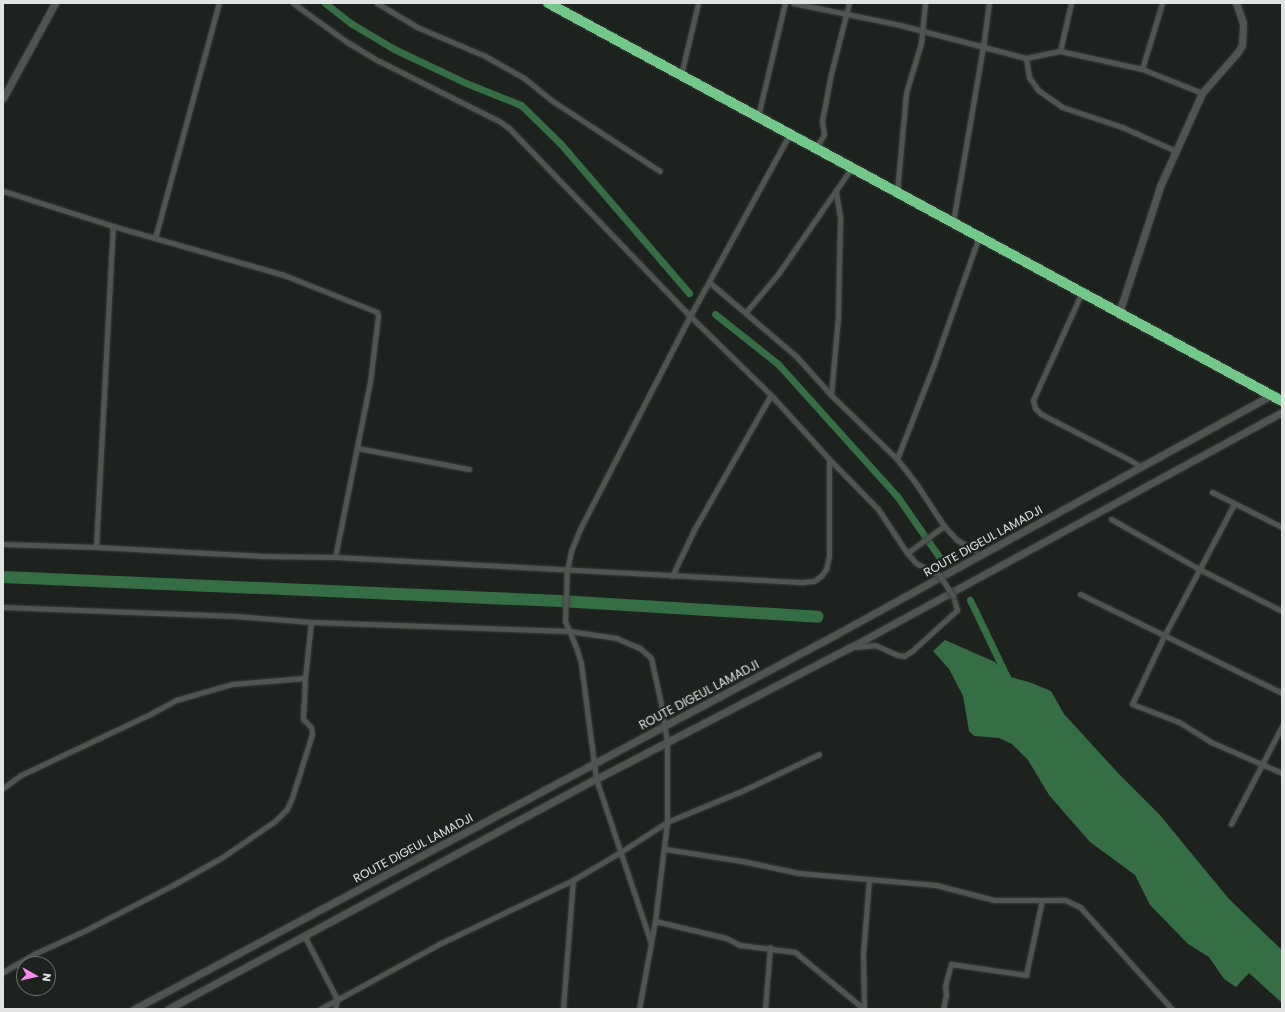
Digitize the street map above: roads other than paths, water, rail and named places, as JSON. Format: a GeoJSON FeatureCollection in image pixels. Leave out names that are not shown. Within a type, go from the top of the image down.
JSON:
{"type":"FeatureCollection","features":[{"type":"Feature","properties":{"kind":"highway"},"geometry":{"type":"LineString","coordinates":[[548,3],[1282,401]]}},
{"type":"Feature","properties":{"kind":"main road"},"geometry":{"type":"LineString","coordinates":[[3,98],[55,3]]}},
{"type":"Feature","properties":{"kind":"main road"},"geometry":{"type":"LineString","coordinates":[[1118,312],[1161,184],[1202,93],[1238,53],[1242,45],[1243,23],[1236,3]]}},
{"type":"Feature","properties":{"kind":"main road","name":"ROUTE DIGEUL LAMADJI"},"geometry":{"type":"LineString","coordinates":[[134,1009],[847,628],[1271,395]]}},
{"type":"Feature","properties":{"kind":"main road"},"geometry":{"type":"LineString","coordinates":[[168,1009],[596,779],[851,647],[1282,412]]}},
{"type":"Feature","properties":{"kind":"street"},"geometry":{"type":"LineString","coordinates":[[155,238],[219,3]]}},
{"type":"Feature","properties":{"kind":"street"},"geometry":{"type":"LineString","coordinates":[[293,3],[347,42],[379,61],[499,121],[509,128],[690,316],[771,395],[829,459],[878,509],[907,553],[916,563],[939,576],[953,596],[957,610],[912,651],[904,656],[897,655],[875,646],[851,647]]}},
{"type":"Feature","properties":{"kind":"street"},"geometry":{"type":"LineString","coordinates":[[377,3],[416,27],[484,56],[524,78],[554,102],[660,171]]}},
{"type":"Feature","properties":{"kind":"street"},"geometry":{"type":"LineString","coordinates":[[681,75],[698,3]]}},
{"type":"Feature","properties":{"kind":"street"},"geometry":{"type":"LineString","coordinates":[[758,116],[785,3]]}},
{"type":"Feature","properties":{"kind":"street"},"geometry":{"type":"LineString","coordinates":[[793,3],[887,22],[1026,58],[1060,51],[1142,70],[1202,93]]}},
{"type":"Feature","properties":{"kind":"street"},"geometry":{"type":"LineString","coordinates":[[816,148],[824,134],[822,121],[830,74],[850,3]]}},
{"type":"Feature","properties":{"kind":"street"},"geometry":{"type":"LineString","coordinates":[[896,192],[906,93],[921,43],[925,3]]}},
{"type":"Feature","properties":{"kind":"street"},"geometry":{"type":"LineString","coordinates":[[953,222],[984,47],[989,3]]}},
{"type":"Feature","properties":{"kind":"street"},"geometry":{"type":"LineString","coordinates":[[1060,51],[1071,3]]}},
{"type":"Feature","properties":{"kind":"street"},"geometry":{"type":"LineString","coordinates":[[1142,70],[1162,3]]}},
{"type":"Feature","properties":{"kind":"street"},"geometry":{"type":"LineString","coordinates":[[1026,58],[1029,77],[1038,90],[1062,107],[1122,127],[1176,151]]}},
{"type":"Feature","properties":{"kind":"street"},"geometry":{"type":"LineString","coordinates":[[651,943],[619,853],[596,779],[581,663],[565,621],[564,610],[567,570],[571,551],[580,529],[690,316],[790,134]]}},
{"type":"Feature","properties":{"kind":"street"},"geometry":{"type":"LineString","coordinates":[[746,312],[778,274],[852,167]]}},
{"type":"Feature","properties":{"kind":"street"},"geometry":{"type":"LineString","coordinates":[[3,191],[113,226],[284,274],[377,312],[378,316],[370,382],[335,557]]}},
{"type":"Feature","properties":{"kind":"street"},"geometry":{"type":"LineString","coordinates":[[831,395],[837,330],[840,232],[840,211],[836,191]]}},
{"type":"Feature","properties":{"kind":"street"},"geometry":{"type":"LineString","coordinates":[[96,547],[113,226]]}},
{"type":"Feature","properties":{"kind":"street"},"geometry":{"type":"LineString","coordinates":[[897,459],[934,364],[979,236]]}},
{"type":"Feature","properties":{"kind":"street"},"geometry":{"type":"LineString","coordinates":[[709,282],[796,356],[831,395],[897,459],[915,482],[944,526],[957,540],[975,550]]}},
{"type":"Feature","properties":{"kind":"street"},"geometry":{"type":"LineString","coordinates":[[1082,292],[1033,400],[1035,408],[1052,420],[1141,467]]}},
{"type":"Feature","properties":{"kind":"street"},"geometry":{"type":"LineString","coordinates":[[672,576],[694,528],[771,395]]}},
{"type":"Feature","properties":{"kind":"street"},"geometry":{"type":"LineString","coordinates":[[357,448],[469,469]]}},
{"type":"Feature","properties":{"kind":"street"},"geometry":{"type":"LineString","coordinates":[[3,544],[96,547],[260,556],[335,557],[672,576],[803,582],[814,581],[821,576],[828,563],[830,539],[829,459]]}},
{"type":"Feature","properties":{"kind":"street"},"geometry":{"type":"LineString","coordinates":[[1212,492],[1282,527]]}},
{"type":"Feature","properties":{"kind":"street"},"geometry":{"type":"LineString","coordinates":[[1234,504],[1164,636],[1132,704],[1179,722],[1211,742],[1282,773]]}},
{"type":"Feature","properties":{"kind":"street"},"geometry":{"type":"LineString","coordinates":[[1111,519],[1199,569],[1282,611]]}},
{"type":"Feature","properties":{"kind":"street"},"geometry":{"type":"LineString","coordinates":[[907,553],[944,526]]}},
{"type":"Feature","properties":{"kind":"street"},"geometry":{"type":"LineString","coordinates":[[1080,594],[1282,693]]}},
{"type":"Feature","properties":{"kind":"street"},"geometry":{"type":"LineString","coordinates":[[3,607],[236,616],[311,622],[569,631],[616,638],[632,643],[640,648],[651,658],[656,674],[665,726],[667,743],[667,822],[665,849],[655,921],[639,1009]]}},
{"type":"Feature","properties":{"kind":"street"},"geometry":{"type":"LineString","coordinates":[[3,972],[34,954],[84,931],[173,885],[221,858],[275,821],[287,809],[292,798],[312,734],[311,727],[303,719],[305,678],[311,622]]}},
{"type":"Feature","properties":{"kind":"street"},"geometry":{"type":"LineString","coordinates":[[3,788],[20,775],[150,714],[176,700],[232,684],[305,678]]}},
{"type":"Feature","properties":{"kind":"street"},"geometry":{"type":"LineString","coordinates":[[1231,824],[1282,726]]}},
{"type":"Feature","properties":{"kind":"street"},"geometry":{"type":"LineString","coordinates":[[320,1009],[439,944],[573,880],[667,822],[744,790],[819,754]]}},
{"type":"Feature","properties":{"kind":"street"},"geometry":{"type":"LineString","coordinates":[[665,849],[742,861],[799,873],[936,885],[994,900],[1065,900],[1080,907],[1172,1009]]}},
{"type":"Feature","properties":{"kind":"street"},"geometry":{"type":"LineString","coordinates":[[563,1009],[573,880]]}},
{"type":"Feature","properties":{"kind":"street"},"geometry":{"type":"LineString","coordinates":[[864,1009],[863,953],[869,880]]}},
{"type":"Feature","properties":{"kind":"street"},"geometry":{"type":"LineString","coordinates":[[943,1009],[946,995],[945,986],[951,964],[1026,975],[1042,900]]}},
{"type":"Feature","properties":{"kind":"street"},"geometry":{"type":"LineString","coordinates":[[655,921],[726,938],[740,945],[770,947],[795,952],[864,1009]]}},
{"type":"Feature","properties":{"kind":"street"},"geometry":{"type":"LineString","coordinates":[[305,936],[337,999],[335,1009]]}},
{"type":"Feature","properties":{"kind":"street"},"geometry":{"type":"LineString","coordinates":[[765,1009],[770,947]]}},
{"type":"Feature","properties":{"kind":"waterway"},"geometry":{"type":"LineString","coordinates":[[325,3],[352,24],[394,49],[466,83],[521,105],[560,143],[689,293]]}},
{"type":"Feature","properties":{"kind":"waterway"},"geometry":{"type":"LineString","coordinates":[[715,314],[778,364],[897,496],[944,564]]}},
{"type":"Feature","properties":{"kind":"waterway"},"geometry":{"type":"LineString","coordinates":[[3,577],[560,601],[818,617]]}},
{"type":"Feature","properties":{"kind":"waterway"},"geometry":{"type":"LineString","coordinates":[[970,600],[1010,683]]}}]}
